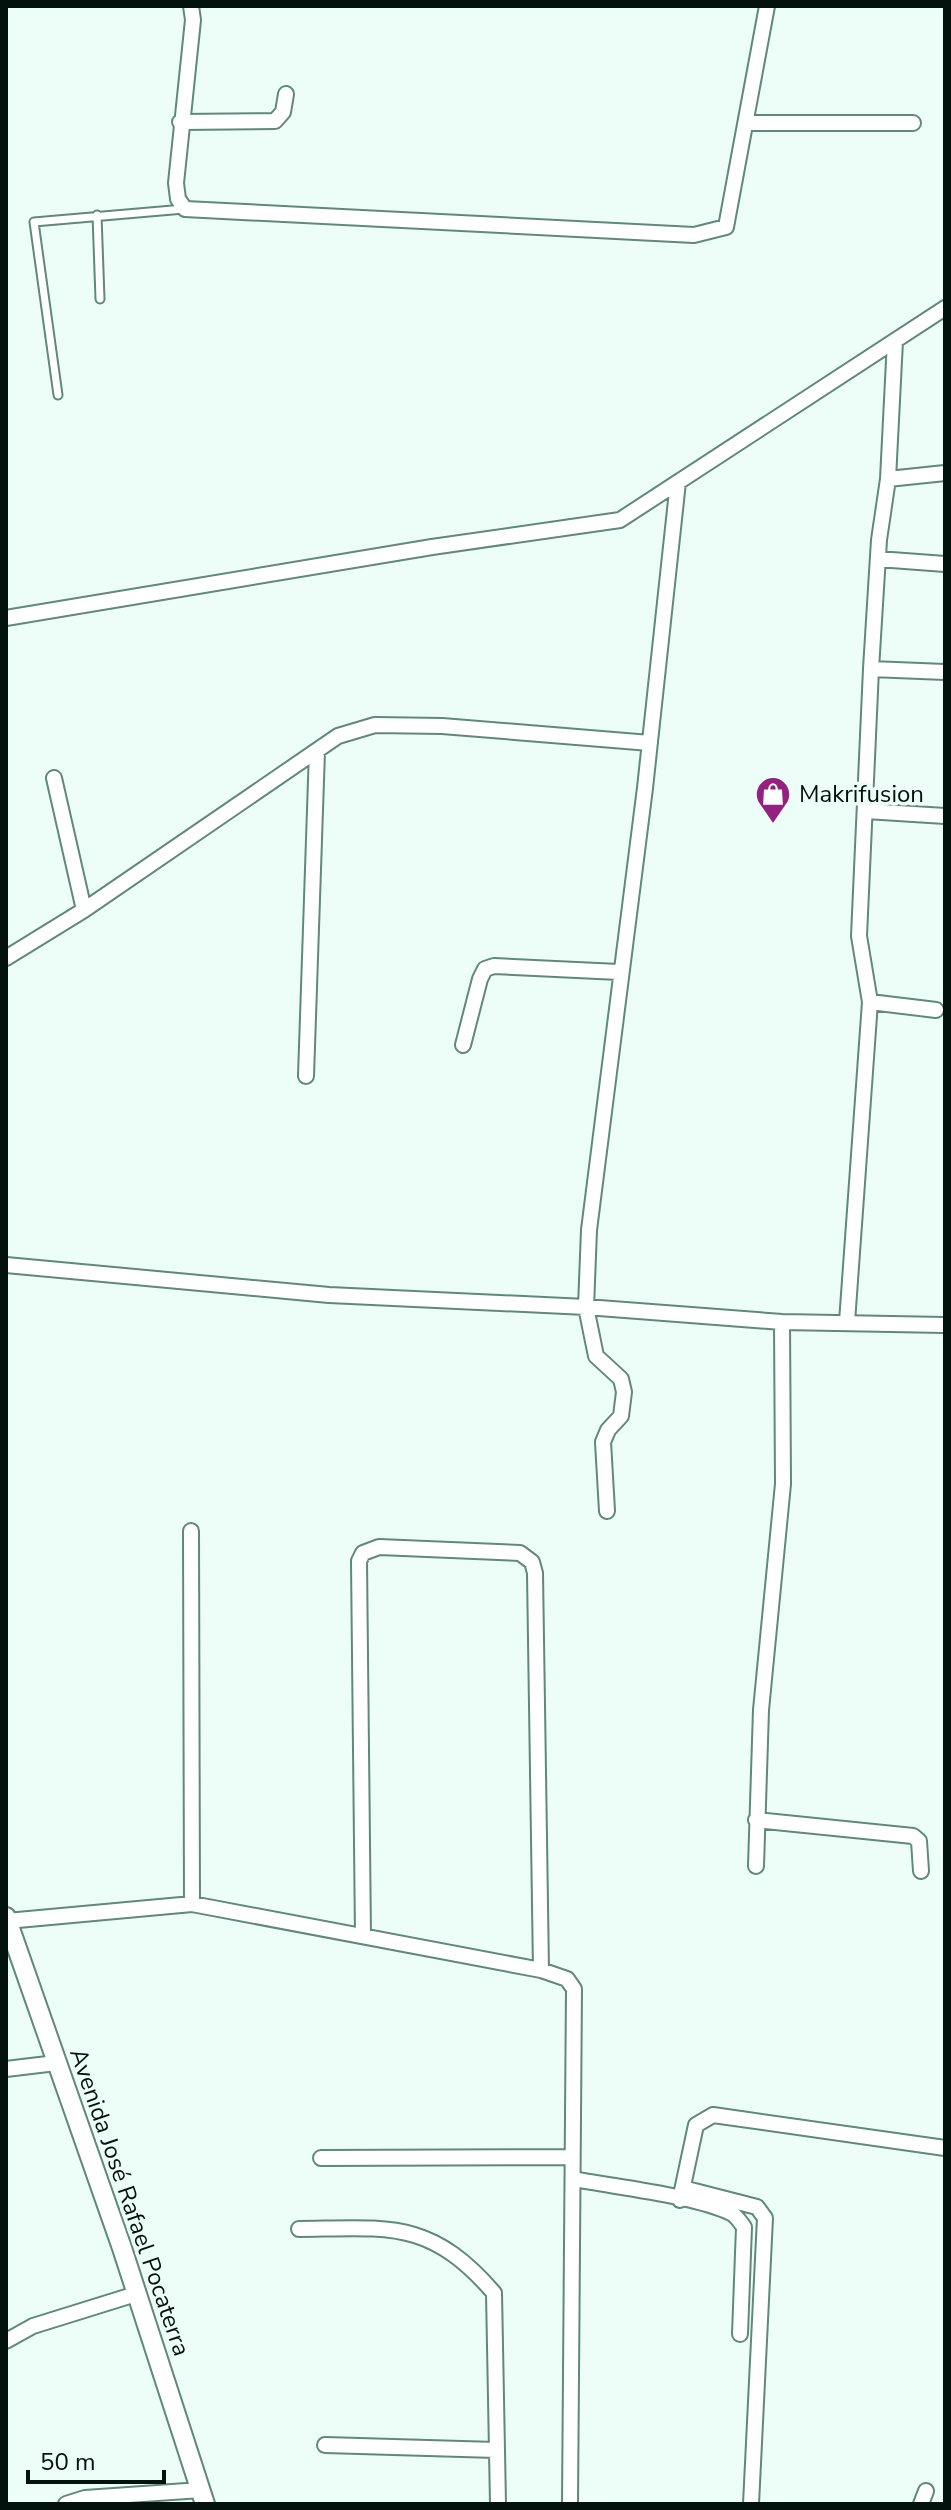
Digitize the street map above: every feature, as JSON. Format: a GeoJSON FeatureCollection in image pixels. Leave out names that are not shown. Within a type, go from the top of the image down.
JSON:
{"type":"FeatureCollection","features":[{"type":"Feature","properties":{"kind":"street"},"geometry":{"type":"LineString","coordinates":[[191,6],[193,20],[176,183],[178,199],[185,209],[694,235],[726,227],[748,123],[767,6]]}},
{"type":"Feature","properties":{"kind":"street"},"geometry":{"type":"LineString","coordinates":[[180,122],[275,121],[283,112],[286,94]]}},
{"type":"Feature","properties":{"kind":"street"},"geometry":{"type":"LineString","coordinates":[[748,123],[913,123]]}},
{"type":"Feature","properties":{"kind":"street"},"geometry":{"type":"LineString","coordinates":[[6,618],[432,547],[620,520],[945,308]]}},
{"type":"Feature","properties":{"kind":"street"},"geometry":{"type":"LineString","coordinates":[[847,1322],[870,1002],[859,936],[871,669],[878,559],[888,479],[895,341]]}},
{"type":"Feature","properties":{"kind":"street"},"geometry":{"type":"LineString","coordinates":[[888,479],[945,473]]}},
{"type":"Feature","properties":{"kind":"street"},"geometry":{"type":"LineString","coordinates":[[607,1511],[603,1442],[608,1430],[621,1416],[624,1392],[621,1379],[596,1356],[586,1307],[589,1230],[650,743],[678,482]]}},
{"type":"Feature","properties":{"kind":"street"},"geometry":{"type":"LineString","coordinates":[[878,559],[945,564]]}},
{"type":"Feature","properties":{"kind":"street"},"geometry":{"type":"LineString","coordinates":[[871,669],[945,672]]}},
{"type":"Feature","properties":{"kind":"street"},"geometry":{"type":"LineString","coordinates":[[6,958],[84,910],[338,736],[375,725],[442,726],[650,743]]}},
{"type":"Feature","properties":{"kind":"street"},"geometry":{"type":"LineString","coordinates":[[306,1076],[317,751]]}},
{"type":"Feature","properties":{"kind":"street"},"geometry":{"type":"LineString","coordinates":[[54,778],[84,910]]}},
{"type":"Feature","properties":{"kind":"street"},"geometry":{"type":"LineString","coordinates":[[866,811],[945,816]]}},
{"type":"Feature","properties":{"kind":"street"},"geometry":{"type":"LineString","coordinates":[[463,1045],[485,969],[494,966],[619,972]]}},
{"type":"Feature","properties":{"kind":"street"},"geometry":{"type":"LineString","coordinates":[[870,1002],[936,1010]]}},
{"type":"Feature","properties":{"kind":"street"},"geometry":{"type":"LineString","coordinates":[[6,1265],[329,1295],[586,1307],[782,1322],[945,1325]]}},
{"type":"Feature","properties":{"kind":"street"},"geometry":{"type":"LineString","coordinates":[[756,1866],[761,1710],[783,1484],[782,1322]]}},
{"type":"Feature","properties":{"kind":"street"},"geometry":{"type":"LineString","coordinates":[[191,1531],[192,1904]]}},
{"type":"Feature","properties":{"kind":"street"},"geometry":{"type":"LineString","coordinates":[[363,1936],[359,1561],[363,1553],[379,1547],[520,1553],[532,1562],[535,1573],[541,1970]]}},
{"type":"Feature","properties":{"kind":"street"},"geometry":{"type":"LineString","coordinates":[[756,1820],[913,1836],[919,1841],[921,1871]]}},
{"type":"Feature","properties":{"kind":"street"},"geometry":{"type":"LineString","coordinates":[[7,1919],[192,1904],[541,1970],[567,1979],[574,1989],[570,2504]]}},
{"type":"Feature","properties":{"kind":"street","name":"Avenida José Rafael Pocaterra"},"geometry":{"type":"LineString","coordinates":[[7,1919],[203,2497]]}},
{"type":"Feature","properties":{"kind":"street"},"geometry":{"type":"LineString","coordinates":[[6,2069],[56,2063]]}},
{"type":"Feature","properties":{"kind":"street"},"geometry":{"type":"LineString","coordinates":[[681,2194],[696,2125],[713,2115],[945,2148]]}},
{"type":"Feature","properties":{"kind":"street"},"geometry":{"type":"LineString","coordinates":[[321,2158],[572,2157]]}},
{"type":"Feature","properties":{"kind":"street"},"geometry":{"type":"LineString","coordinates":[[574,2179],[757,2207],[765,2218],[751,2504]]}},
{"type":"Feature","properties":{"kind":"street"},"geometry":{"type":"LineString","coordinates":[[681,2194],[730,2213],[744,2227],[740,2334]]}},
{"type":"Feature","properties":{"kind":"street"},"geometry":{"type":"LineString","coordinates":[[299,2229],[383,2228],[436,2240],[473,2269],[494,2293],[498,2504]]}},
{"type":"Feature","properties":{"kind":"street"},"geometry":{"type":"LineString","coordinates":[[6,2341],[33,2326],[136,2294]]}},
{"type":"Feature","properties":{"kind":"street"},"geometry":{"type":"LineString","coordinates":[[325,2445],[496,2450]]}},
{"type":"Feature","properties":{"kind":"street"},"geometry":{"type":"LineString","coordinates":[[66,2504],[85,2498],[203,2497]]}},
{"type":"Feature","properties":{"kind":"lane"},"geometry":{"type":"LineString","coordinates":[[58,395],[34,222],[185,209]]}},
{"type":"Feature","properties":{"kind":"lane"},"geometry":{"type":"LineString","coordinates":[[97,215],[100,299]]}},
{"type":"Feature","properties":{"kind":"place","name":"Makrifusion"},"geometry":{"type":"Point","coordinates":[773,825]}}]}
